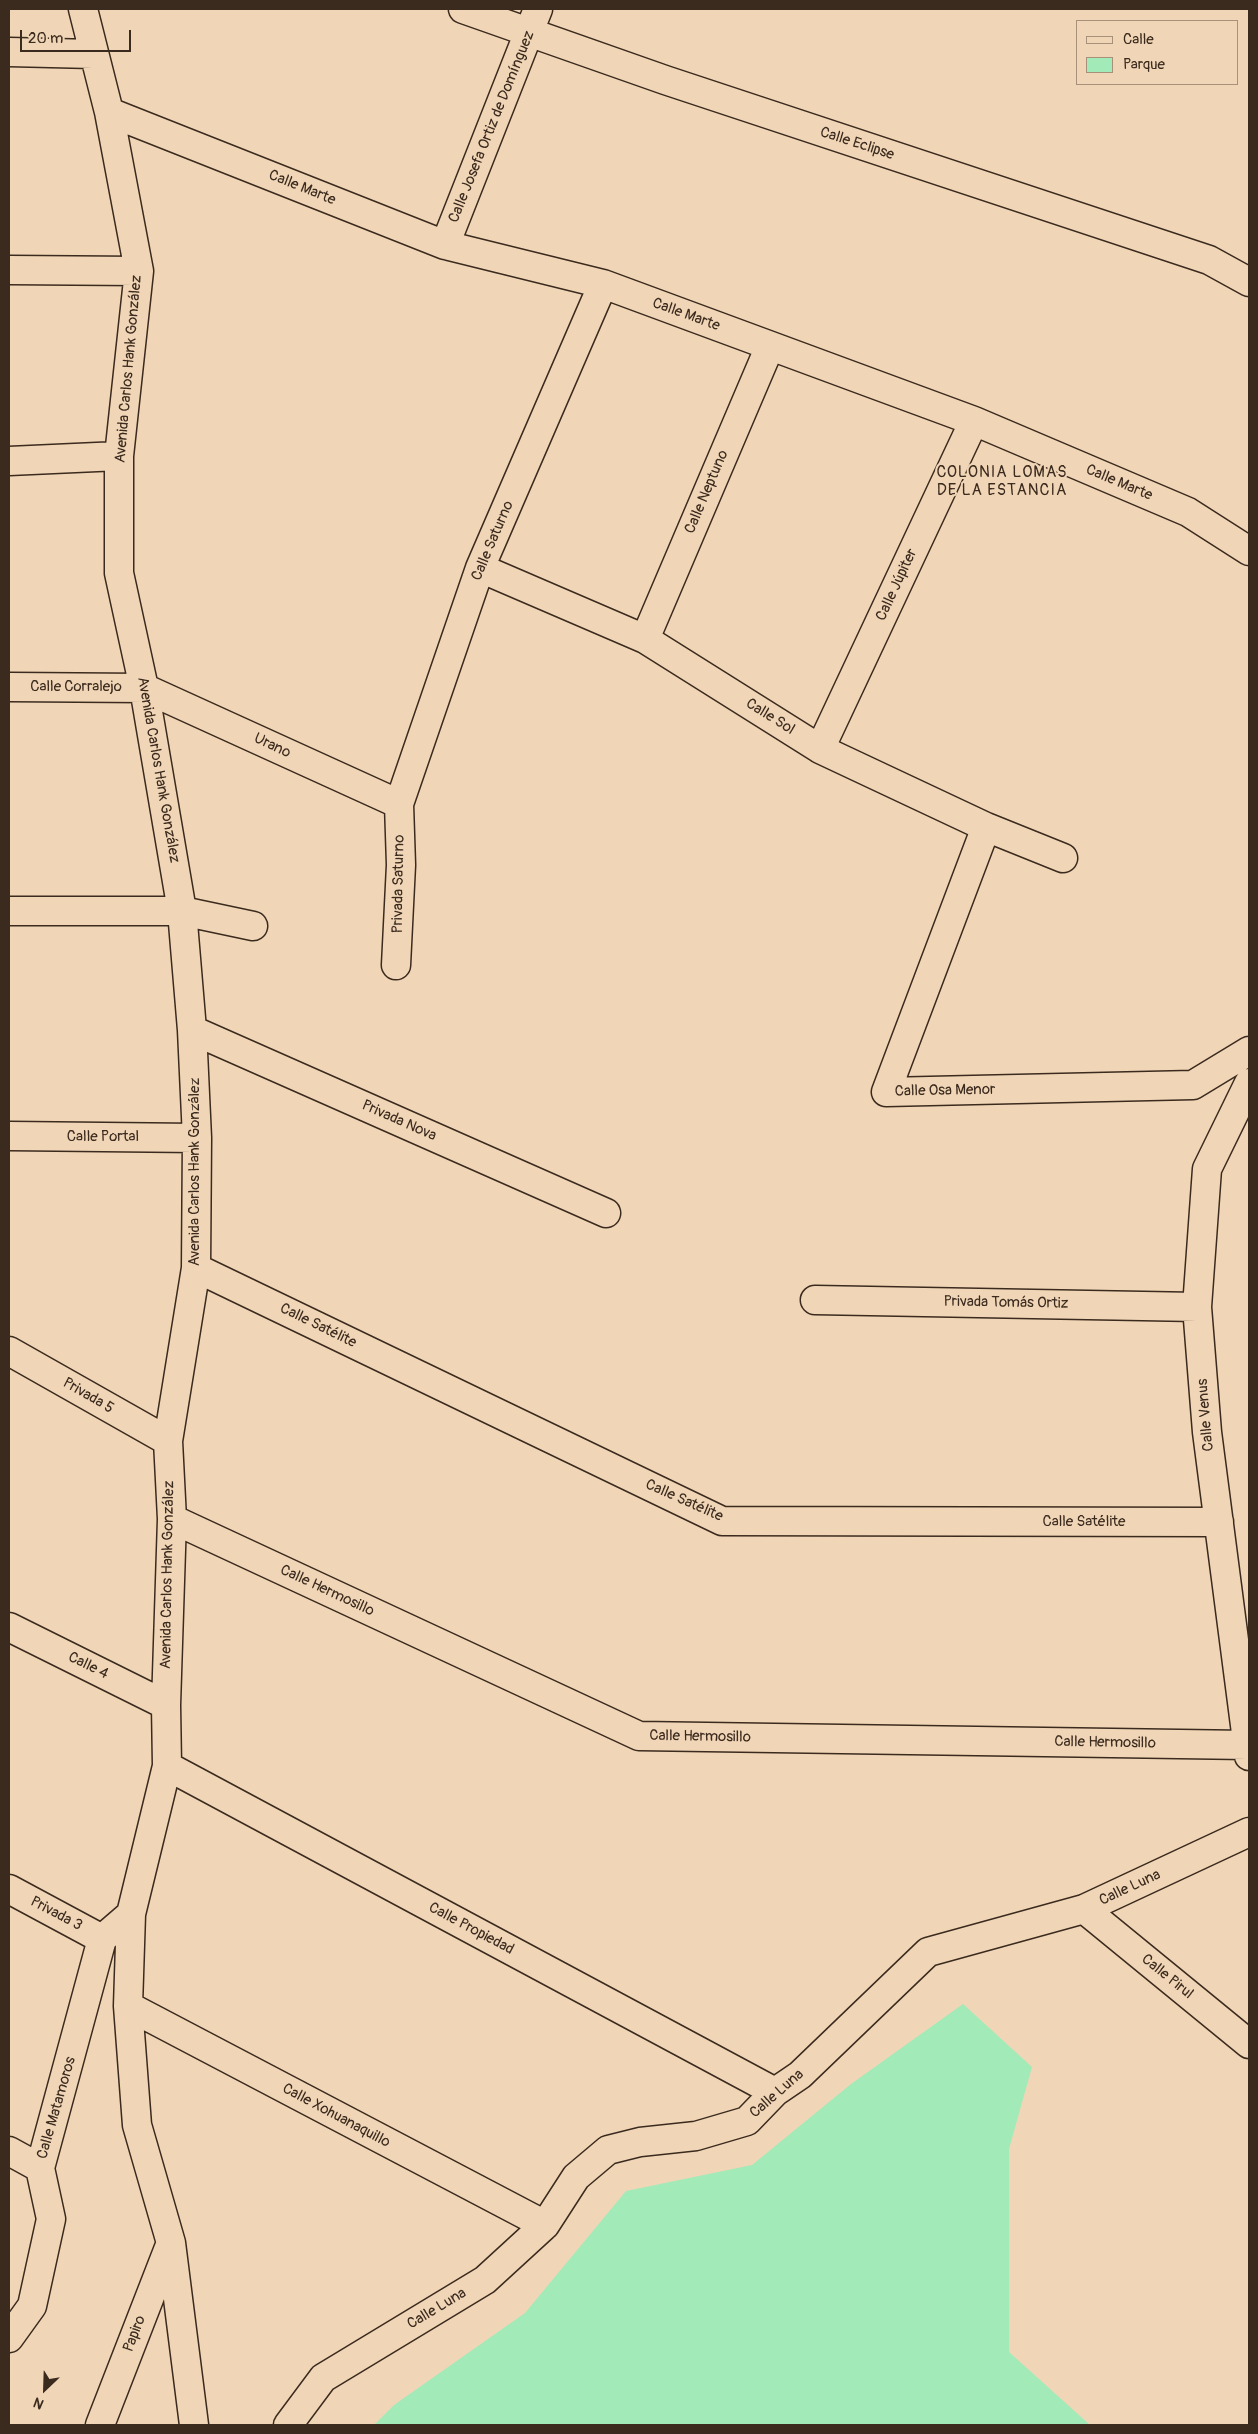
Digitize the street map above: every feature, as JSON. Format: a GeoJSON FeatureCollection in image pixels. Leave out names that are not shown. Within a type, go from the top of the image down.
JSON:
{"type":"FeatureCollection","features":[{"type":"Feature","properties":{"kind":"street","name":"Avenida Carlos Hank González"},"geometry":{"type":"LineString","coordinates":[[83,9],[109,112],[139,270],[120,456],[119,573],[144,688],[182,911],[192,1030],[196,1138],[196,1268],[168,1441],[172,1519],[166,1705],[168,1766],[131,1914],[128,2006],[137,2125],[170,2243],[194,2425]]}},
{"type":"Feature","properties":{"kind":"street","name":"Calle Eclipse"},"geometry":{"type":"LineString","coordinates":[[463,9],[534,21],[1209,260],[1249,282]]}},
{"type":"Feature","properties":{"kind":"street","name":"Calle Josefa Ortiz de Domínguez"},"geometry":{"type":"LineString","coordinates":[[445,245],[534,21]]}},
{"type":"Feature","properties":{"kind":"street"},"geometry":{"type":"LineString","coordinates":[[9,52],[93,54]]}},
{"type":"Feature","properties":{"kind":"street","name":"Calle Marte"},"geometry":{"type":"LineString","coordinates":[[109,112],[445,245],[604,284],[974,422],[1188,512],[1249,551]]}},
{"type":"Feature","properties":{"kind":"street"},"geometry":{"type":"LineString","coordinates":[[9,270],[139,270]]}},
{"type":"Feature","properties":{"kind":"street","name":"Calle Saturno"},"geometry":{"type":"LineString","coordinates":[[399,804],[480,568],[604,284]]}},
{"type":"Feature","properties":{"kind":"street","name":"Calle Neptuno"},"geometry":{"type":"LineString","coordinates":[[645,639],[770,346]]}},
{"type":"Feature","properties":{"kind":"street","name":"Calle Júpiter"},"geometry":{"type":"LineString","coordinates":[[820,749],[974,422]]}},
{"type":"Feature","properties":{"kind":"street"},"geometry":{"type":"LineString","coordinates":[[9,461],[120,456]]}},
{"type":"Feature","properties":{"kind":"street","name":"Calle Sol"},"geometry":{"type":"LineString","coordinates":[[480,568],[645,639],[820,749],[986,827],[1063,858]]}},
{"type":"Feature","properties":{"kind":"street","name":"Calle Corralejo"},"geometry":{"type":"LineString","coordinates":[[9,687],[144,688]]}},
{"type":"Feature","properties":{"kind":"street","name":"Urano"},"geometry":{"type":"LineString","coordinates":[[144,688],[399,804]]}},
{"type":"Feature","properties":{"kind":"street","name":"Privada Saturno"},"geometry":{"type":"LineString","coordinates":[[396,964],[402,865],[399,804]]}},
{"type":"Feature","properties":{"kind":"street","name":"Calle Osa Menor"},"geometry":{"type":"LineString","coordinates":[[986,827],[886,1092],[1193,1085],[1249,1051]]}},
{"type":"Feature","properties":{"kind":"street"},"geometry":{"type":"LineString","coordinates":[[9,911],[182,911],[253,926]]}},
{"type":"Feature","properties":{"kind":"street","name":"Privada Nova"},"geometry":{"type":"LineString","coordinates":[[192,1030],[606,1213]]}},
{"type":"Feature","properties":{"kind":"street","name":"Calle Venus"},"geometry":{"type":"LineString","coordinates":[[1248,1751],[1207,1432],[1197,1307],[1207,1169],[1249,1082]]}},
{"type":"Feature","properties":{"kind":"street","name":"Calle Portal"},"geometry":{"type":"LineString","coordinates":[[9,1136],[196,1138]]}},
{"type":"Feature","properties":{"kind":"street","name":"Calle Satélite"},"geometry":{"type":"LineString","coordinates":[[196,1268],[722,1521],[1219,1522]]}},
{"type":"Feature","properties":{"kind":"street","name":"Privada Tomás Ortiz"},"geometry":{"type":"LineString","coordinates":[[815,1300],[1197,1307]]}},
{"type":"Feature","properties":{"kind":"street","name":"Privada 5"},"geometry":{"type":"LineString","coordinates":[[9,1351],[168,1441]]}},
{"type":"Feature","properties":{"kind":"street","name":"Calle Hermosillo"},"geometry":{"type":"LineString","coordinates":[[172,1519],[639,1736],[1248,1751]]}},
{"type":"Feature","properties":{"kind":"street","name":"Calle 4"},"geometry":{"type":"LineString","coordinates":[[9,1627],[166,1705]]}},
{"type":"Feature","properties":{"kind":"street","name":"Calle Propiedad"},"geometry":{"type":"LineString","coordinates":[[168,1766],[775,2092]]}},
{"type":"Feature","properties":{"kind":"street","name":"Calle Luna"},"geometry":{"type":"LineString","coordinates":[[288,2425],[323,2378],[485,2280],[545,2225],[576,2177],[608,2150],[640,2142],[696,2136],[746,2121],[775,2092],[800,2075],[928,1952],[1084,1909],[1249,1832]]}},
{"type":"Feature","properties":{"kind":"street","name":"Privada 3"},"geometry":{"type":"LineString","coordinates":[[9,1889],[102,1939]]}},
{"type":"Feature","properties":{"kind":"street","name":"Calle Pirul"},"geometry":{"type":"LineString","coordinates":[[1084,1909],[1249,2044]]}},
{"type":"Feature","properties":{"kind":"street"},"geometry":{"type":"LineString","coordinates":[[102,1939],[131,1914]]}},
{"type":"Feature","properties":{"kind":"street","name":"Calle Matamoros"},"geometry":{"type":"LineString","coordinates":[[9,2338],[32,2306],[51,2219],[40,2168],[102,1939]]}},
{"type":"Feature","properties":{"kind":"street","name":"Calle Xohuanaquillo"},"geometry":{"type":"LineString","coordinates":[[128,2006],[545,2225]]}},
{"type":"Feature","properties":{"kind":"street"},"geometry":{"type":"LineString","coordinates":[[9,2151],[40,2168]]}},
{"type":"Feature","properties":{"kind":"street","name":"Papiro"},"geometry":{"type":"LineString","coordinates":[[100,2425],[170,2243]]}},
{"type":"Feature","properties":{"kind":"green space"},"geometry":{"type":"Polygon","coordinates":[[[963,2004],[1032,2067],[1009,2149],[1009,2352],[1090,2425],[374,2425],[394,2405],[525,2313],[626,2191],[752,2165],[851,2084],[963,2004]]]}},
{"type":"Feature","properties":{"kind":"district","name":"COLONIA LOMAS DE LA ESTANCIA"},"geometry":{"type":"Point","coordinates":[1002,482]}}]}
